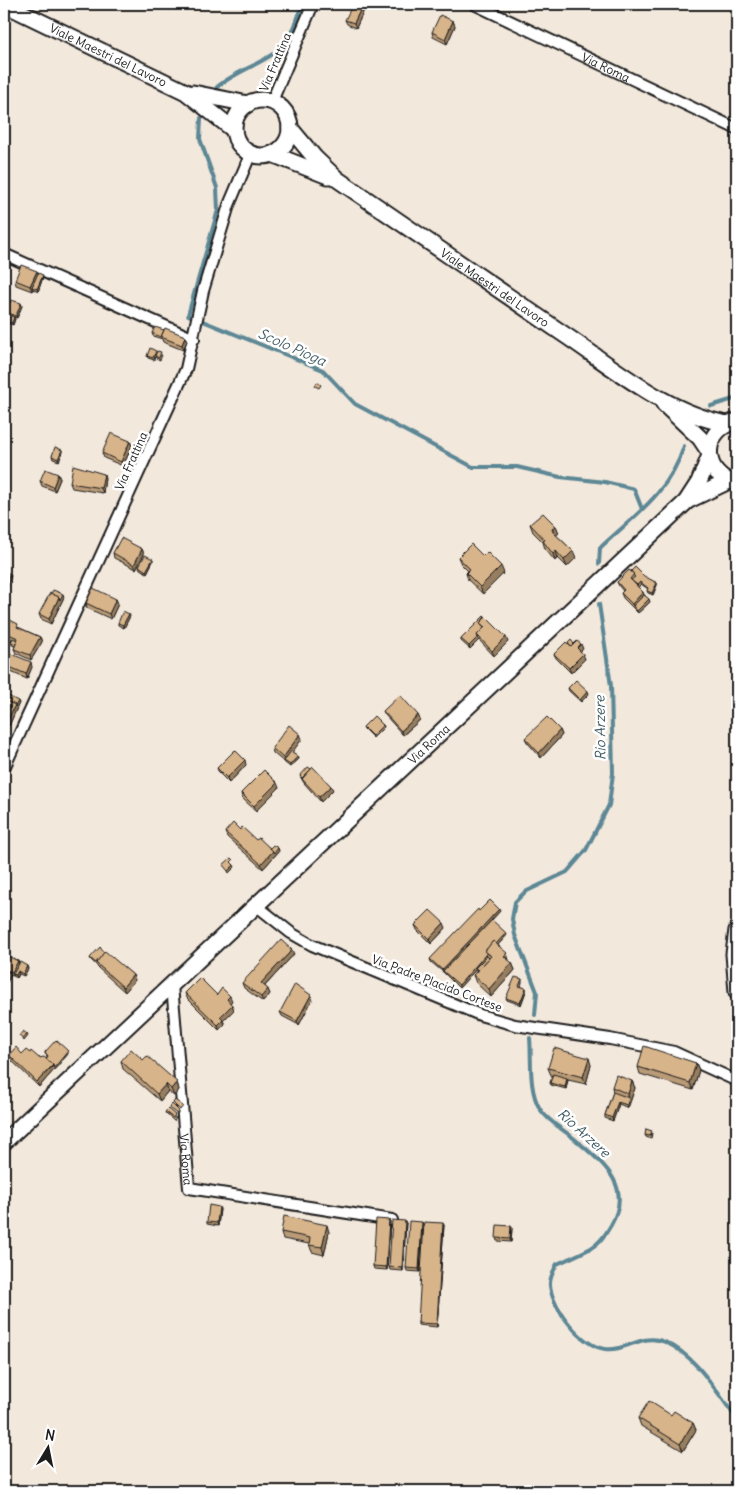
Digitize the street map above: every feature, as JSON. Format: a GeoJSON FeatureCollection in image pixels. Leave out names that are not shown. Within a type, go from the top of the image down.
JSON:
{"type":"FeatureCollection","features":[{"type":"Feature","properties":{"kind":"main road","name":"Viale Maestri del Lavoro"},"geometry":{"type":"LineString","coordinates":[[4,4],[186,92],[234,130]]}},
{"type":"Feature","properties":{"kind":"main road","name":"Viale Maestri del Lavoro"},"geometry":{"type":"LineString","coordinates":[[186,92],[248,104]]}},
{"type":"Feature","properties":{"kind":"main road"},"geometry":{"type":"LineString","coordinates":[[255,100],[272,102],[285,112],[290,128],[288,139],[282,148],[272,154],[258,156],[239,144],[234,130],[235,120],[240,110],[255,100]]}},
{"type":"Feature","properties":{"kind":"main road","name":"Viale Maestri del Lavoro"},"geometry":{"type":"LineString","coordinates":[[290,128],[314,158],[337,179],[655,396],[700,438],[709,454],[713,468],[720,476],[733,482]]}},
{"type":"Feature","properties":{"kind":"main road","name":"Viale Maestri del Lavoro"},"geometry":{"type":"LineString","coordinates":[[272,154],[337,179]]}},
{"type":"Feature","properties":{"kind":"main road","name":"Viale Maestri del Lavoro"},"geometry":{"type":"LineString","coordinates":[[655,396],[713,421],[732,422]]}},
{"type":"Feature","properties":{"kind":"main road","name":"Via Roma"},"geometry":{"type":"LineString","coordinates":[[4,1142],[686,502],[699,482],[709,454],[711,439],[718,430],[732,422]]}},
{"type":"Feature","properties":{"kind":"main road","name":"Via Roma"},"geometry":{"type":"LineString","coordinates":[[686,502],[733,482]]}},
{"type":"Feature","properties":{"kind":"main road"},"geometry":{"type":"LineString","coordinates":[[737,930],[734,954],[737,992]]}},
{"type":"Feature","properties":{"kind":"street","name":"Via Frattina"},"geometry":{"type":"LineString","coordinates":[[272,102],[313,4]]}},
{"type":"Feature","properties":{"kind":"street","name":"Via Roma"},"geometry":{"type":"LineString","coordinates":[[476,4],[737,129]]}},
{"type":"Feature","properties":{"kind":"street","name":"Via Frattina"},"geometry":{"type":"LineString","coordinates":[[4,768],[186,369],[194,339],[195,324],[229,205],[251,153]]}},
{"type":"Feature","properties":{"kind":"street"},"geometry":{"type":"LineString","coordinates":[[4,254],[194,339]]}},
{"type":"Feature","properties":{"kind":"street","name":"Via Padre Placido Cortese"},"geometry":{"type":"LineString","coordinates":[[257,906],[291,933],[312,945],[480,1015],[515,1025],[610,1039],[674,1052],[737,1081]]}},
{"type":"Feature","properties":{"kind":"street","name":"Via Roma"},"geometry":{"type":"LineString","coordinates":[[172,985],[189,1188],[392,1220]]}},
{"type":"Feature","properties":{"kind":"building"},"geometry":{"type":"Polygon","coordinates":[[[353,4],[363,4],[354,23],[345,20],[353,4]]]}},
{"type":"Feature","properties":{"kind":"building"},"geometry":{"type":"Polygon","coordinates":[[[440,15],[453,21],[445,39],[432,32],[440,15]]]}},
{"type":"Feature","properties":{"kind":"building"},"geometry":{"type":"Polygon","coordinates":[[[21,265],[37,271],[30,286],[15,280],[21,265]]]}},
{"type":"Feature","properties":{"kind":"building"},"geometry":{"type":"Polygon","coordinates":[[[38,273],[43,275],[37,289],[32,287],[38,273]]]}},
{"type":"Feature","properties":{"kind":"building"},"geometry":{"type":"Polygon","coordinates":[[[11,300],[21,303],[16,316],[6,312],[11,300]]]}},
{"type":"Feature","properties":{"kind":"building"},"geometry":{"type":"Polygon","coordinates":[[[6,314],[14,317],[12,323],[4,320],[6,314]]]}},
{"type":"Feature","properties":{"kind":"building"},"geometry":{"type":"Polygon","coordinates":[[[155,327],[164,330],[161,337],[152,333],[155,327]]]}},
{"type":"Feature","properties":{"kind":"building"},"geometry":{"type":"Polygon","coordinates":[[[165,328],[185,336],[182,345],[161,337],[165,328]]]}},
{"type":"Feature","properties":{"kind":"building"},"geometry":{"type":"Polygon","coordinates":[[[150,348],[156,351],[153,358],[147,356],[150,348]]]}},
{"type":"Feature","properties":{"kind":"building"},"geometry":{"type":"Polygon","coordinates":[[[157,351],[161,352],[159,358],[155,356],[157,351]]]}},
{"type":"Feature","properties":{"kind":"building"},"geometry":{"type":"Polygon","coordinates":[[[317,382],[321,385],[319,388],[315,386],[317,382]]]}},
{"type":"Feature","properties":{"kind":"building"},"geometry":{"type":"Polygon","coordinates":[[[111,433],[130,441],[121,462],[102,453],[111,433]]]}},
{"type":"Feature","properties":{"kind":"building"},"geometry":{"type":"Polygon","coordinates":[[[55,447],[62,450],[58,459],[52,456],[55,447]]]}},
{"type":"Feature","properties":{"kind":"building"},"geometry":{"type":"Polygon","coordinates":[[[73,465],[104,474],[101,488],[70,483],[73,465]]]}},
{"type":"Feature","properties":{"kind":"building"},"geometry":{"type":"Polygon","coordinates":[[[45,469],[58,474],[53,487],[40,481],[45,469]]]}},
{"type":"Feature","properties":{"kind":"building"},"geometry":{"type":"Polygon","coordinates":[[[543,513],[556,526],[552,529],[553,532],[573,551],[564,560],[556,551],[553,554],[543,541],[545,540],[530,524],[543,513]]]}},
{"type":"Feature","properties":{"kind":"building"},"geometry":{"type":"Polygon","coordinates":[[[121,538],[142,549],[134,565],[113,553],[121,538]]]}},
{"type":"Feature","properties":{"kind":"building"},"geometry":{"type":"Polygon","coordinates":[[[471,544],[483,556],[487,552],[501,566],[480,587],[466,573],[470,569],[458,557],[471,544]]]}},
{"type":"Feature","properties":{"kind":"building"},"geometry":{"type":"Polygon","coordinates":[[[145,555],[153,559],[146,571],[139,566],[145,555]]]}},
{"type":"Feature","properties":{"kind":"building"},"geometry":{"type":"Polygon","coordinates":[[[635,567],[644,576],[657,583],[652,593],[647,591],[648,588],[640,582],[637,585],[631,580],[635,577],[631,571],[635,567]]]}},
{"type":"Feature","properties":{"kind":"building"},"geometry":{"type":"Polygon","coordinates":[[[629,570],[634,574],[630,579],[643,592],[632,604],[621,593],[624,590],[617,582],[629,570]]]}},
{"type":"Feature","properties":{"kind":"building"},"geometry":{"type":"Polygon","coordinates":[[[4,571],[10,574],[7,580],[4,578],[4,571]]]}},
{"type":"Feature","properties":{"kind":"building"},"geometry":{"type":"Polygon","coordinates":[[[93,588],[116,599],[109,614],[86,603],[93,588]]]}},
{"type":"Feature","properties":{"kind":"building"},"geometry":{"type":"Polygon","coordinates":[[[53,590],[63,594],[60,600],[59,597],[51,594],[53,590]]]}},
{"type":"Feature","properties":{"kind":"building"},"geometry":{"type":"Polygon","coordinates":[[[50,593],[59,597],[49,619],[39,614],[50,593]]]}},
{"type":"Feature","properties":{"kind":"building"},"geometry":{"type":"Polygon","coordinates":[[[644,595],[649,599],[637,611],[633,606],[644,595]]]}},
{"type":"Feature","properties":{"kind":"building"},"geometry":{"type":"Polygon","coordinates":[[[123,611],[129,614],[123,625],[118,623],[123,611]]]}},
{"type":"Feature","properties":{"kind":"building"},"geometry":{"type":"Polygon","coordinates":[[[484,616],[480,623],[484,628],[469,646],[461,639],[484,616]]]}},
{"type":"Feature","properties":{"kind":"building"},"geometry":{"type":"Polygon","coordinates":[[[486,617],[506,637],[492,651],[477,635],[485,627],[480,623],[486,617]]]}},
{"type":"Feature","properties":{"kind":"building"},"geometry":{"type":"Polygon","coordinates":[[[6,618],[18,624],[17,627],[40,637],[30,655],[14,649],[18,638],[4,632],[6,618]]]}},
{"type":"Feature","properties":{"kind":"building"},"geometry":{"type":"Polygon","coordinates":[[[4,634],[10,637],[9,640],[4,638],[4,634]]]}},
{"type":"Feature","properties":{"kind":"building"},"geometry":{"type":"Polygon","coordinates":[[[13,638],[17,640],[16,644],[11,642],[13,638]]]}},
{"type":"Feature","properties":{"kind":"building"},"geometry":{"type":"Polygon","coordinates":[[[571,640],[574,644],[571,647],[568,643],[571,640]]]}},
{"type":"Feature","properties":{"kind":"building"},"geometry":{"type":"Polygon","coordinates":[[[577,641],[581,644],[577,648],[583,654],[569,668],[554,654],[566,642],[571,647],[577,641]]]}},
{"type":"Feature","properties":{"kind":"building"},"geometry":{"type":"Polygon","coordinates":[[[4,652],[9,655],[5,668],[4,667],[4,652]]]}},
{"type":"Feature","properties":{"kind":"building"},"geometry":{"type":"Polygon","coordinates":[[[9,653],[31,662],[26,674],[5,665],[9,653]]]}},
{"type":"Feature","properties":{"kind":"building"},"geometry":{"type":"Polygon","coordinates":[[[576,680],[588,691],[580,700],[568,688],[576,680]]]}},
{"type":"Feature","properties":{"kind":"building"},"geometry":{"type":"Polygon","coordinates":[[[4,694],[18,701],[15,707],[15,705],[4,700],[4,694]]]}},
{"type":"Feature","properties":{"kind":"building"},"geometry":{"type":"Polygon","coordinates":[[[400,695],[418,715],[401,731],[383,711],[400,695]]]}},
{"type":"Feature","properties":{"kind":"building"},"geometry":{"type":"Polygon","coordinates":[[[4,700],[15,705],[7,721],[4,720],[4,700]]]}},
{"type":"Feature","properties":{"kind":"building"},"geometry":{"type":"Polygon","coordinates":[[[374,716],[383,725],[372,736],[363,727],[374,716]]]}},
{"type":"Feature","properties":{"kind":"building"},"geometry":{"type":"Polygon","coordinates":[[[547,717],[560,730],[539,753],[525,738],[547,717]]]}},
{"type":"Feature","properties":{"kind":"building"},"geometry":{"type":"Polygon","coordinates":[[[289,725],[300,734],[283,758],[272,748],[289,725]]]}},
{"type":"Feature","properties":{"kind":"building"},"geometry":{"type":"Polygon","coordinates":[[[235,750],[245,760],[227,778],[217,768],[235,750]]]}},
{"type":"Feature","properties":{"kind":"building"},"geometry":{"type":"Polygon","coordinates":[[[291,751],[298,756],[290,765],[284,761],[291,751]]]}},
{"type":"Feature","properties":{"kind":"building"},"geometry":{"type":"Polygon","coordinates":[[[308,767],[311,769],[302,778],[300,776],[308,767]]]}},
{"type":"Feature","properties":{"kind":"building"},"geometry":{"type":"Polygon","coordinates":[[[313,767],[331,786],[319,797],[302,779],[313,767]]]}},
{"type":"Feature","properties":{"kind":"building"},"geometry":{"type":"Polygon","coordinates":[[[264,770],[277,783],[254,806],[241,793],[264,770]]]}},
{"type":"Feature","properties":{"kind":"building"},"geometry":{"type":"Polygon","coordinates":[[[233,823],[240,830],[242,827],[256,840],[259,838],[273,851],[261,864],[225,832],[233,823]]]}},
{"type":"Feature","properties":{"kind":"building"},"geometry":{"type":"Polygon","coordinates":[[[273,845],[278,848],[274,853],[270,848],[273,845]]]}},
{"type":"Feature","properties":{"kind":"building"},"geometry":{"type":"Polygon","coordinates":[[[231,858],[233,860],[231,862],[234,865],[228,871],[223,865],[231,858]]]}},
{"type":"Feature","properties":{"kind":"building"},"geometry":{"type":"Polygon","coordinates":[[[490,900],[499,909],[442,970],[430,959],[478,909],[479,911],[490,900]]]}},
{"type":"Feature","properties":{"kind":"building"},"geometry":{"type":"Polygon","coordinates":[[[430,910],[444,923],[429,939],[415,925],[430,910]]]}},
{"type":"Feature","properties":{"kind":"building"},"geometry":{"type":"Polygon","coordinates":[[[492,920],[506,933],[496,944],[493,941],[485,951],[486,954],[459,985],[443,971],[492,920]]]}},
{"type":"Feature","properties":{"kind":"building"},"geometry":{"type":"Polygon","coordinates":[[[281,940],[292,950],[261,983],[268,989],[261,997],[242,983],[281,940]]]}},
{"type":"Feature","properties":{"kind":"building"},"geometry":{"type":"Polygon","coordinates":[[[493,941],[507,953],[504,956],[512,963],[489,989],[473,975],[491,956],[485,951],[493,941]]]}},
{"type":"Feature","properties":{"kind":"building"},"geometry":{"type":"Polygon","coordinates":[[[100,947],[104,953],[97,964],[90,958],[100,947]]]}},
{"type":"Feature","properties":{"kind":"building"},"geometry":{"type":"Polygon","coordinates":[[[105,951],[133,975],[123,987],[96,963],[105,951]]]}},
{"type":"Feature","properties":{"kind":"building"},"geometry":{"type":"Polygon","coordinates":[[[4,954],[18,961],[12,972],[9,970],[4,979],[4,954]]]}},
{"type":"Feature","properties":{"kind":"building"},"geometry":{"type":"Polygon","coordinates":[[[487,956],[489,958],[478,970],[475,968],[487,956]]]}},
{"type":"Feature","properties":{"kind":"building"},"geometry":{"type":"Polygon","coordinates":[[[20,962],[27,966],[23,974],[18,971],[16,975],[13,974],[20,962]]]}},
{"type":"Feature","properties":{"kind":"building"},"geometry":{"type":"Polygon","coordinates":[[[515,977],[522,979],[519,986],[526,988],[520,1003],[506,998],[515,977]]]}},
{"type":"Feature","properties":{"kind":"building"},"geometry":{"type":"Polygon","coordinates":[[[200,978],[217,995],[222,988],[230,996],[227,999],[232,1005],[220,1017],[223,1020],[218,1025],[185,993],[200,978]]]}},
{"type":"Feature","properties":{"kind":"building"},"geometry":{"type":"Polygon","coordinates":[[[295,984],[311,995],[297,1021],[280,1012],[295,984]]]}},
{"type":"Feature","properties":{"kind":"building"},"geometry":{"type":"Polygon","coordinates":[[[23,1031],[27,1034],[23,1039],[19,1036],[23,1031]]]}},
{"type":"Feature","properties":{"kind":"building"},"geometry":{"type":"Polygon","coordinates":[[[56,1040],[68,1051],[54,1068],[46,1059],[48,1056],[45,1052],[56,1040]]]}},
{"type":"Feature","properties":{"kind":"building"},"geometry":{"type":"Polygon","coordinates":[[[644,1046],[696,1063],[690,1083],[638,1067],[644,1046]]]}},
{"type":"Feature","properties":{"kind":"building"},"geometry":{"type":"Polygon","coordinates":[[[16,1047],[22,1054],[26,1050],[30,1053],[31,1051],[39,1058],[44,1057],[53,1065],[37,1082],[9,1055],[16,1047]]]}},
{"type":"Feature","properties":{"kind":"building"},"geometry":{"type":"Polygon","coordinates":[[[554,1048],[589,1058],[583,1077],[548,1068],[554,1048]]]}},
{"type":"Feature","properties":{"kind":"building"},"geometry":{"type":"Polygon","coordinates":[[[131,1049],[143,1060],[147,1056],[177,1082],[171,1089],[166,1084],[157,1094],[121,1061],[131,1049]]]}},
{"type":"Feature","properties":{"kind":"building"},"geometry":{"type":"Polygon","coordinates":[[[553,1074],[567,1078],[565,1087],[550,1083],[553,1074]]]}},
{"type":"Feature","properties":{"kind":"building"},"geometry":{"type":"Polygon","coordinates":[[[616,1075],[632,1081],[628,1094],[612,1087],[616,1075]]]}},
{"type":"Feature","properties":{"kind":"building"},"geometry":{"type":"Polygon","coordinates":[[[613,1092],[629,1098],[627,1105],[618,1102],[612,1118],[605,1115],[613,1092]]]}},
{"type":"Feature","properties":{"kind":"building"},"geometry":{"type":"Polygon","coordinates":[[[175,1100],[183,1106],[180,1110],[173,1103],[175,1100]]]}},
{"type":"Feature","properties":{"kind":"building"},"geometry":{"type":"Polygon","coordinates":[[[172,1104],[179,1111],[177,1114],[169,1108],[172,1104]]]}},
{"type":"Feature","properties":{"kind":"building"},"geometry":{"type":"Polygon","coordinates":[[[168,1109],[175,1115],[173,1118],[165,1112],[168,1109]]]}},
{"type":"Feature","properties":{"kind":"building"},"geometry":{"type":"Polygon","coordinates":[[[646,1129],[652,1131],[650,1136],[645,1135],[646,1129]]]}},
{"type":"Feature","properties":{"kind":"building"},"geometry":{"type":"Polygon","coordinates":[[[209,1205],[219,1207],[217,1223],[207,1222],[209,1205]]]}},
{"type":"Feature","properties":{"kind":"building"},"geometry":{"type":"Polygon","coordinates":[[[284,1216],[327,1225],[322,1247],[309,1245],[310,1238],[281,1232],[284,1216]]]}},
{"type":"Feature","properties":{"kind":"building"},"geometry":{"type":"Polygon","coordinates":[[[376,1219],[389,1220],[386,1267],[373,1266],[376,1219]]]}},
{"type":"Feature","properties":{"kind":"building"},"geometry":{"type":"Polygon","coordinates":[[[392,1220],[405,1221],[402,1268],[389,1267],[392,1220]]]}},
{"type":"Feature","properties":{"kind":"building"},"geometry":{"type":"Polygon","coordinates":[[[409,1221],[422,1222],[419,1269],[406,1268],[409,1221]]]}},
{"type":"Feature","properties":{"kind":"building"},"geometry":{"type":"Polygon","coordinates":[[[424,1222],[443,1223],[437,1324],[418,1323],[424,1222]]]}},
{"type":"Feature","properties":{"kind":"building"},"geometry":{"type":"Polygon","coordinates":[[[497,1225],[511,1226],[510,1239],[496,1238],[497,1225]]]}},
{"type":"Feature","properties":{"kind":"building"},"geometry":{"type":"Polygon","coordinates":[[[649,1401],[671,1415],[674,1411],[693,1423],[680,1444],[638,1418],[649,1401]]]}},
{"type":"Feature","properties":{"kind":"waterway","name":"Scolo Pioga"},"geometry":{"type":"LineString","coordinates":[[217,87],[270,56],[286,43],[294,30],[303,4]]}},
{"type":"Feature","properties":{"kind":"waterway","name":"Scolo Pioga"},"geometry":{"type":"LineString","coordinates":[[201,118],[200,139],[217,188],[218,210],[188,315],[323,370],[355,404],[473,467],[517,467],[560,477],[605,482],[634,489],[642,509]]}},
{"type":"Feature","properties":{"kind":"waterway","name":"Rio Arzere"},"geometry":{"type":"LineString","coordinates":[[711,406],[737,398]]}},
{"type":"Feature","properties":{"kind":"waterway","name":"Scolo Pioga"},"geometry":{"type":"LineString","coordinates":[[599,564],[600,548],[638,514],[660,490],[670,477],[684,446]]}},
{"type":"Feature","properties":{"kind":"waterway","name":"Rio Arzere"},"geometry":{"type":"LineString","coordinates":[[535,1015],[537,992],[515,935],[512,919],[515,902],[525,892],[567,872],[586,850],[609,805],[613,773],[611,686],[599,604]]}},
{"type":"Feature","properties":{"kind":"waterway","name":"Rio Arzere"},"geometry":{"type":"LineString","coordinates":[[530,1038],[532,1084],[540,1109],[606,1168],[613,1178],[619,1199],[617,1211],[611,1225],[600,1241],[591,1248],[557,1264],[550,1283],[552,1295],[557,1305],[578,1334],[596,1346],[613,1349],[649,1339],[665,1342],[676,1348],[696,1365],[737,1419]]}}]}
